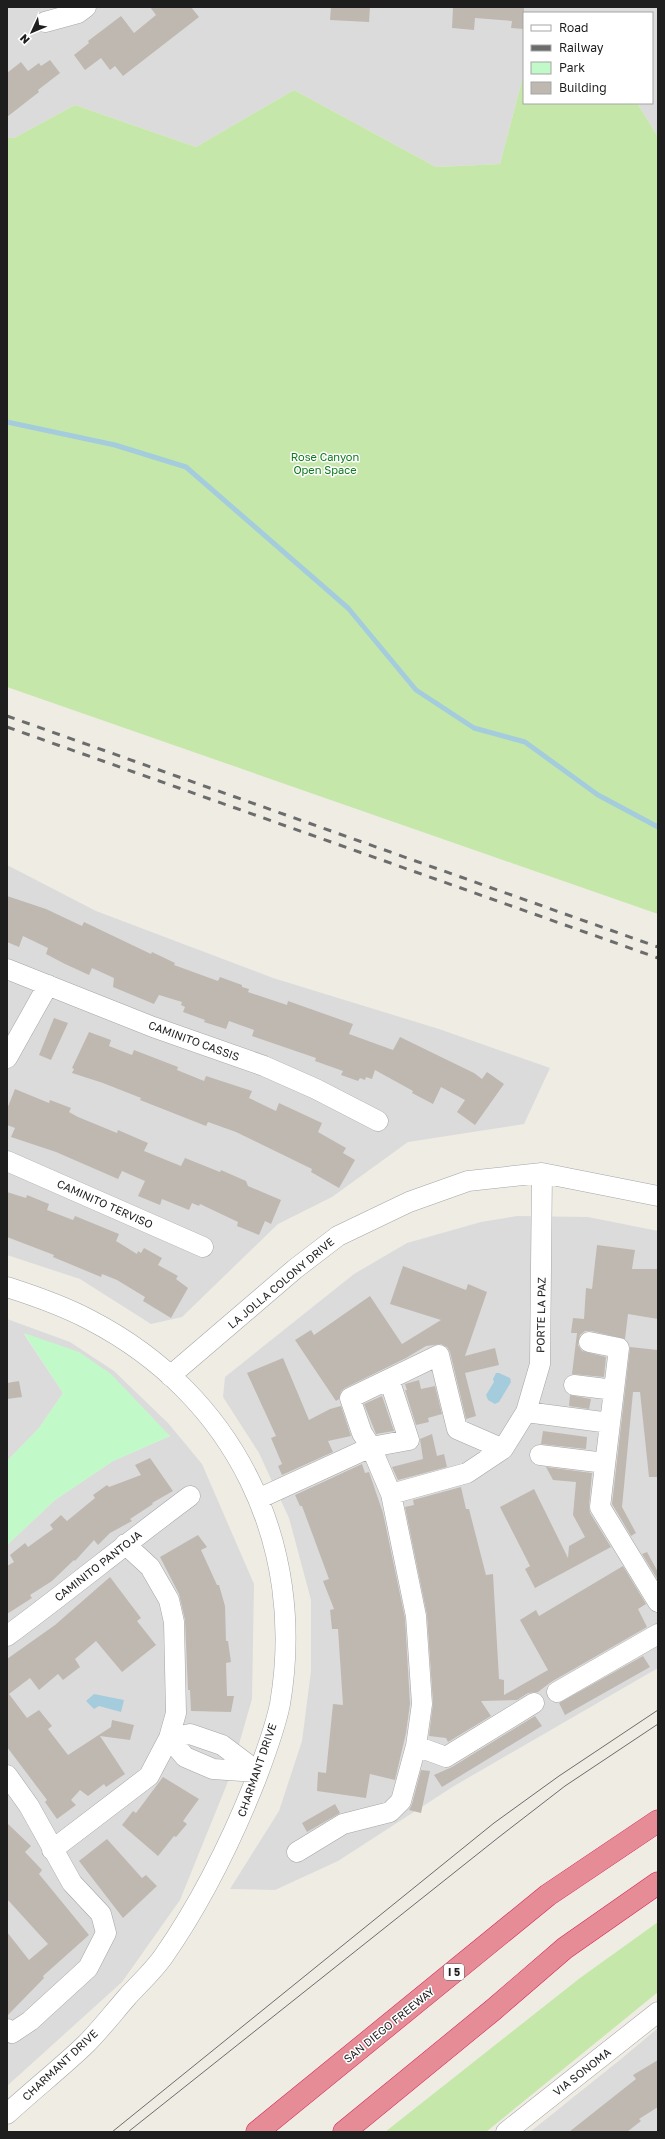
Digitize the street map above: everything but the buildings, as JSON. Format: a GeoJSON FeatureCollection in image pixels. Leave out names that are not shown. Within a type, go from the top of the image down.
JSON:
{"type":"FeatureCollection","features":[{"type":"Feature","properties":{"kind":"highway","name":"SAN DIEGO FREEWAY"},"geometry":{"type":"LineString","coordinates":[[257,2132],[548,1895],[658,1821]]}},
{"type":"Feature","properties":{"kind":"highway"},"geometry":{"type":"LineString","coordinates":[[344,2132],[493,2010],[565,1948],[658,1882]]}},
{"type":"Feature","properties":{"kind":"street"},"geometry":{"type":"LineString","coordinates":[[45,22],[78,13],[86,7]]}},
{"type":"Feature","properties":{"kind":"street","name":"CAMINITO CASSIS"},"geometry":{"type":"LineString","coordinates":[[7,969],[153,1027],[264,1066],[378,1121]]}},
{"type":"Feature","properties":{"kind":"street"},"geometry":{"type":"LineString","coordinates":[[7,1058],[48,985]]}},
{"type":"Feature","properties":{"kind":"street","name":"CAMINITO TERVISO"},"geometry":{"type":"LineString","coordinates":[[7,1160],[202,1247]]}},
{"type":"Feature","properties":{"kind":"street","name":"LA JOLLA COLONY DRIVE"},"geometry":{"type":"LineString","coordinates":[[170,1376],[295,1269],[338,1236],[409,1202],[468,1181],[542,1173],[658,1196]]}},
{"type":"Feature","properties":{"kind":"street","name":"PORTE LA PAZ"},"geometry":{"type":"LineString","coordinates":[[503,1449],[526,1412],[540,1364],[542,1173]]}},
{"type":"Feature","properties":{"kind":"street","name":"CHARMANT DRIVE"},"geometry":{"type":"LineString","coordinates":[[7,1287],[49,1301],[92,1321],[148,1356],[194,1397],[243,1464],[266,1518],[280,1567],[287,1622],[280,1705],[258,1772],[236,1830],[204,1895],[162,1959],[87,2043],[7,2114]]}},
{"type":"Feature","properties":{"kind":"street"},"geometry":{"type":"LineString","coordinates":[[589,1342],[619,1348],[600,1507],[658,1602]]}},
{"type":"Feature","properties":{"kind":"street"},"geometry":{"type":"LineString","coordinates":[[297,1852],[342,1824],[390,1812],[401,1801],[416,1746],[422,1704],[416,1616],[391,1494],[371,1447],[362,1433],[350,1398],[439,1355],[457,1429],[503,1449]]}},
{"type":"Feature","properties":{"kind":"street"},"geometry":{"type":"LineString","coordinates":[[258,1499],[371,1447],[409,1440],[389,1379]]}},
{"type":"Feature","properties":{"kind":"street"},"geometry":{"type":"LineString","coordinates":[[574,1384],[614,1390]]}},
{"type":"Feature","properties":{"kind":"street"},"geometry":{"type":"LineString","coordinates":[[526,1412],[610,1422]]}},
{"type":"Feature","properties":{"kind":"street"},"geometry":{"type":"LineString","coordinates":[[391,1494],[467,1473],[503,1449]]}},
{"type":"Feature","properties":{"kind":"street"},"geometry":{"type":"LineString","coordinates":[[540,1455],[605,1463]]}},
{"type":"Feature","properties":{"kind":"street","name":"CAMINITO PANTOJA"},"geometry":{"type":"LineString","coordinates":[[7,1636],[69,1590],[125,1544],[190,1496]]}},
{"type":"Feature","properties":{"kind":"street"},"geometry":{"type":"LineString","coordinates":[[52,1850],[149,1776],[169,1738],[176,1713],[174,1622],[169,1600],[150,1567],[125,1544]]}},
{"type":"Feature","properties":{"kind":"street"},"geometry":{"type":"LineString","coordinates":[[557,1692],[658,1634]]}},
{"type":"Feature","properties":{"kind":"street"},"geometry":{"type":"LineString","coordinates":[[416,1746],[446,1757],[534,1703]]}},
{"type":"Feature","properties":{"kind":"street"},"geometry":{"type":"LineString","coordinates":[[169,1738],[190,1734],[222,1745],[258,1772]]}},
{"type":"Feature","properties":{"kind":"street"},"geometry":{"type":"LineString","coordinates":[[7,1776],[29,1806],[52,1850],[72,1883],[101,1914],[106,1933],[88,1968],[30,2021],[12,2033],[7,2029]]}},
{"type":"Feature","properties":{"kind":"street","name":"VIA SONOMA"},"geometry":{"type":"LineString","coordinates":[[509,2131],[658,2012]]}},
{"type":"Feature","properties":{"kind":"shaded area"},"geometry":{"type":"Polygon","coordinates":[[[7,7],[658,7],[658,137],[638,104],[653,104],[653,12],[523,12],[523,77],[500,164],[436,167],[294,90],[196,147],[75,105],[14,138],[7,138],[7,7]]]}},
{"type":"Feature","properties":{"kind":"shaded area"},"geometry":{"type":"Polygon","coordinates":[[[7,865],[96,911],[273,978],[439,1029],[550,1068],[524,1124],[408,1142],[332,1197],[278,1224],[182,1317],[151,1324],[80,1279],[7,1255],[7,865]]]}},
{"type":"Feature","properties":{"kind":"shaded area"},"geometry":{"type":"Polygon","coordinates":[[[517,1216],[588,1217],[658,1231],[658,1668],[454,1786],[338,1861],[275,1890],[230,1889],[279,1811],[302,1741],[311,1671],[311,1600],[289,1518],[259,1453],[223,1397],[225,1377],[354,1274],[407,1243],[481,1222],[517,1216]]]}},
{"type":"Feature","properties":{"kind":"shaded area"},"geometry":{"type":"Polygon","coordinates":[[[7,1319],[70,1342],[114,1371],[168,1423],[202,1464],[254,1584],[252,1699],[229,1779],[180,1900],[122,1982],[7,2086],[7,1545],[55,1500],[113,1461],[170,1436],[24,1334],[63,1393],[39,1428],[7,1461],[7,1319]]]}},
{"type":"Feature","properties":{"kind":"shaded area"},"geometry":{"type":"Polygon","coordinates":[[[658,2028],[658,2132],[530,2132],[621,2059],[658,2028]]]}},
{"type":"Feature","properties":{"kind":"green space","name":"Rose Canyon Open Space"},"geometry":{"type":"Polygon","coordinates":[[[523,77],[523,104],[638,104],[658,137],[658,914],[7,687],[7,138],[14,138],[75,105],[196,147],[294,90],[436,167],[500,164],[523,77]]]}},
{"type":"Feature","properties":{"kind":"green space"},"geometry":{"type":"Polygon","coordinates":[[[24,1333],[79,1352],[111,1374],[170,1436],[113,1461],[55,1500],[7,1545],[7,1461],[39,1428],[63,1393],[24,1333]]]}},
{"type":"Feature","properties":{"kind":"green space"},"geometry":{"type":"Polygon","coordinates":[[[658,1922],[658,1992],[486,2132],[385,2132],[580,1978],[658,1922]]]}},
{"type":"Feature","properties":{"kind":"water"},"geometry":{"type":"Polygon","coordinates":[[[496,1373],[510,1378],[511,1382],[499,1402],[495,1404],[488,1400],[486,1395],[494,1382],[493,1379],[496,1373]]]}},
{"type":"Feature","properties":{"kind":"water"},"geometry":{"type":"Polygon","coordinates":[[[94,1694],[124,1700],[121,1712],[99,1706],[94,1709],[86,1701],[94,1694]]]}},
{"type":"Feature","properties":{"kind":"waterway"},"geometry":{"type":"LineString","coordinates":[[7,422],[115,445],[186,467],[348,608],[416,690],[474,728],[525,742],[598,795],[658,827]]}},
{"type":"Feature","properties":{"kind":"tram line"},"geometry":{"type":"LineString","coordinates":[[112,2132],[494,1823],[559,1776],[658,1710]]}},
{"type":"Feature","properties":{"kind":"tram line"},"geometry":{"type":"LineString","coordinates":[[128,2132],[565,1786],[658,1724]]}},
{"type":"Feature","properties":{"kind":"railway"},"geometry":{"type":"LineString","coordinates":[[7,716],[658,947]]}},
{"type":"Feature","properties":{"kind":"railway"},"geometry":{"type":"LineString","coordinates":[[7,727],[658,958]]}}]}
